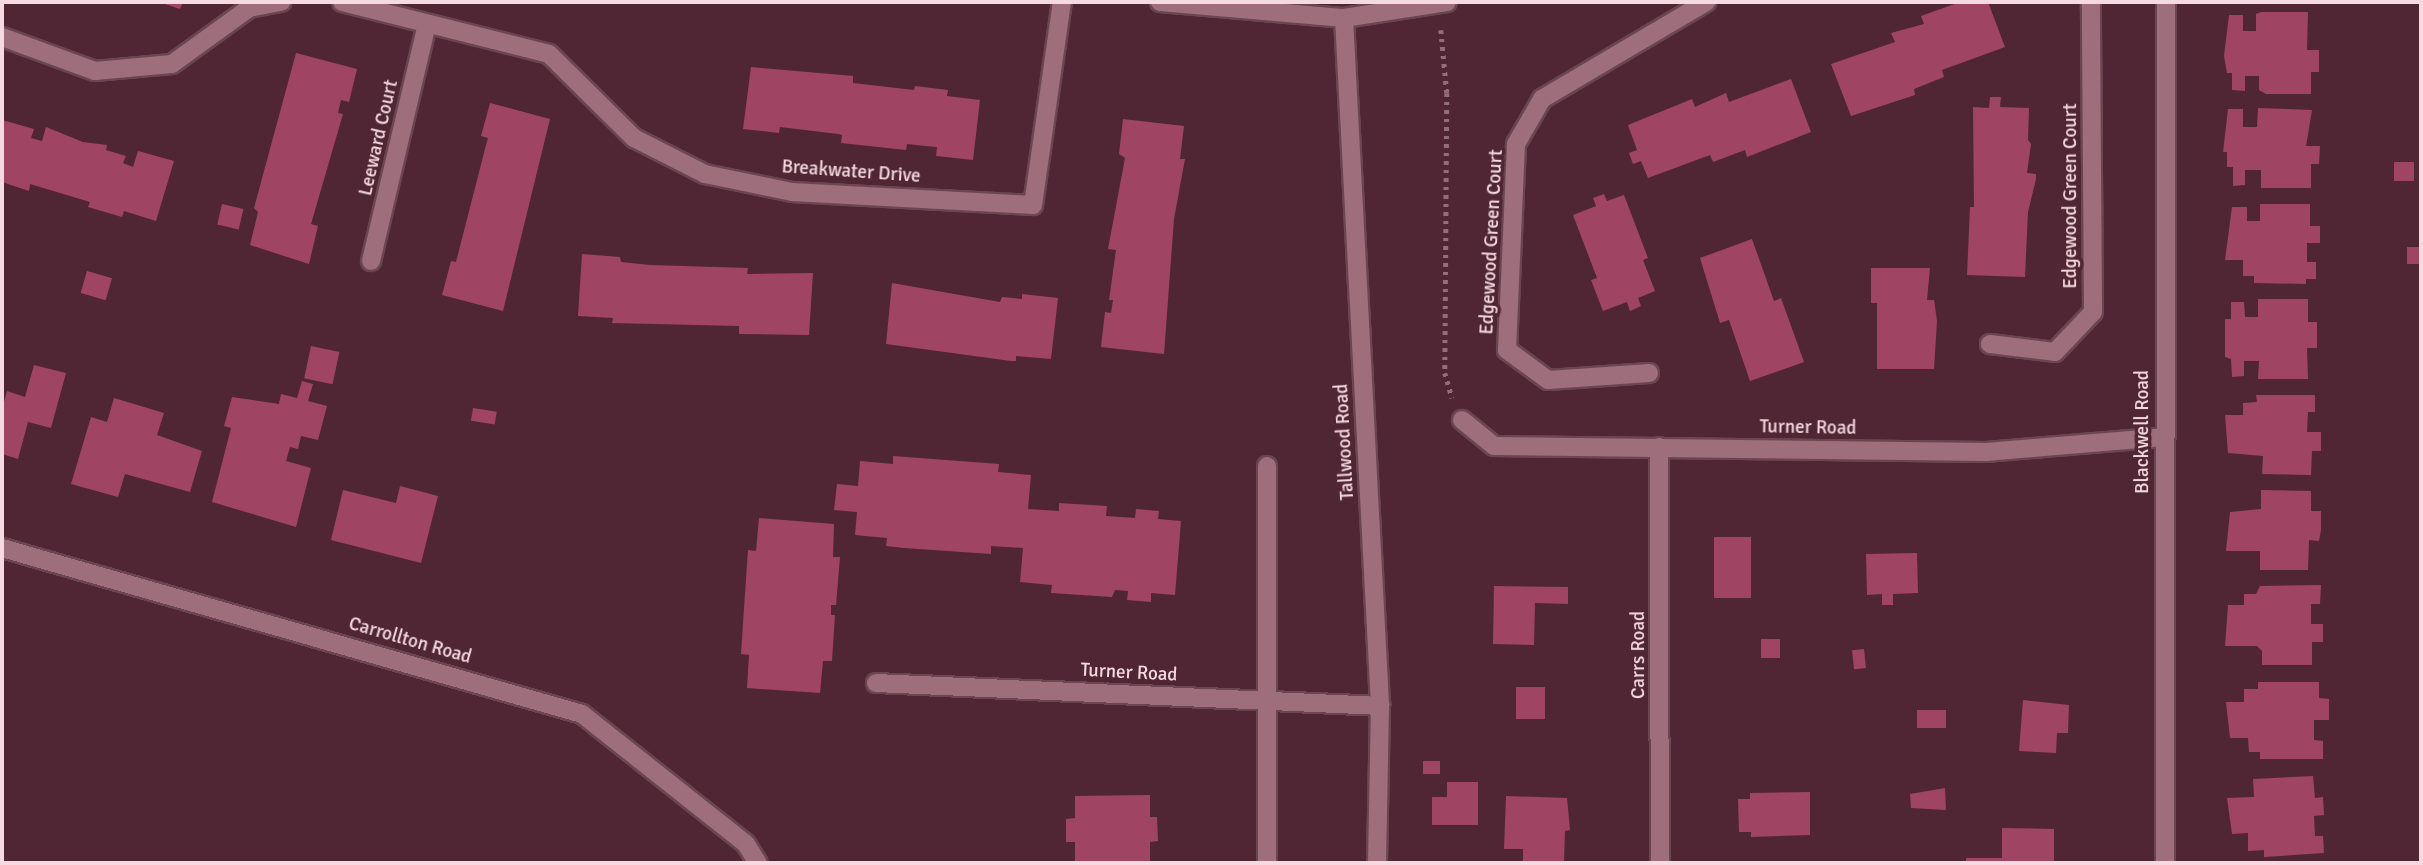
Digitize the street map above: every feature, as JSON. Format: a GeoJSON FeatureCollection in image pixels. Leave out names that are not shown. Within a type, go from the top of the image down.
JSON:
{"type":"FeatureCollection","features":[{"type":"Feature","properties":{"kind":"street"},"geometry":{"type":"LineString","coordinates":[[2,37],[95,71],[172,64],[249,8],[281,2]]}},
{"type":"Feature","properties":{"kind":"street","name":"Breakwater Drive"},"geometry":{"type":"LineString","coordinates":[[342,2],[549,54],[634,138],[705,174],[792,192],[1033,205],[1062,2]]}},
{"type":"Feature","properties":{"kind":"street"},"geometry":{"type":"LineString","coordinates":[[1160,2],[1344,18],[1447,2]]}},
{"type":"Feature","properties":{"kind":"street","name":"Edgewood Green Court"},"geometry":{"type":"LineString","coordinates":[[1649,373],[1548,380],[1507,350],[1516,144],[1542,99],[1706,2]]}},
{"type":"Feature","properties":{"kind":"street","name":"Edgewood Green Court"},"geometry":{"type":"LineString","coordinates":[[1990,344],[2055,352],[2093,312],[2091,2]]}},
{"type":"Feature","properties":{"kind":"street","name":"Blackwell Road"},"geometry":{"type":"LineString","coordinates":[[2165,2],[2165,863]]}},
{"type":"Feature","properties":{"kind":"street","name":"Tallwood Road"},"geometry":{"type":"LineString","coordinates":[[1344,18],[1380,706],[1377,863]]}},
{"type":"Feature","properties":{"kind":"street","name":"Leeward Court"},"geometry":{"type":"LineString","coordinates":[[371,261],[427,24]]}},
{"type":"Feature","properties":{"kind":"street","name":"Turner Road"},"geometry":{"type":"LineString","coordinates":[[1458,413],[1494,446],[1986,452],[2163,437]]}},
{"type":"Feature","properties":{"kind":"street","name":"Carrs Road"},"geometry":{"type":"LineString","coordinates":[[1659,447],[1660,863]]}},
{"type":"Feature","properties":{"kind":"street"},"geometry":{"type":"LineString","coordinates":[[1267,466],[1264,701],[1267,863]]}},
{"type":"Feature","properties":{"kind":"street","name":"Carrollton Road"},"geometry":{"type":"LineString","coordinates":[[2,548],[582,714],[746,844],[758,863]]}},
{"type":"Feature","properties":{"kind":"street","name":"Turner Road"},"geometry":{"type":"LineString","coordinates":[[876,683],[1380,706]]}},
{"type":"Feature","properties":{"kind":"path"},"geometry":{"type":"LineString","coordinates":[[1442,37],[1445,69],[1445,373],[1458,413]]}},
{"type":"Feature","properties":{"kind":"building"},"geometry":{"type":"Polygon","coordinates":[[[159,2],[183,2],[180,9],[159,2]]]}},
{"type":"Feature","properties":{"kind":"building"},"geometry":{"type":"Polygon","coordinates":[[[1960,2],[1988,2],[2005,47],[1942,70],[1944,77],[1914,89],[1915,95],[1851,116],[1831,64],[1895,42],[1891,33],[1924,24],[1921,16],[1960,2]]]}},
{"type":"Feature","properties":{"kind":"building"},"geometry":{"type":"Polygon","coordinates":[[[2308,12],[2307,50],[2319,50],[2319,72],[2311,72],[2311,94],[2266,94],[2259,90],[2259,76],[2245,76],[2245,91],[2232,90],[2232,73],[2227,73],[2224,56],[2229,15],[2243,15],[2243,31],[2256,31],[2256,14],[2308,12]]]}},
{"type":"Feature","properties":{"kind":"building"},"geometry":{"type":"Polygon","coordinates":[[[296,53],[357,69],[349,102],[341,100],[338,113],[343,114],[311,224],[318,226],[309,264],[250,245],[258,212],[254,208],[296,53]]]}},
{"type":"Feature","properties":{"kind":"building"},"geometry":{"type":"Polygon","coordinates":[[[751,67],[853,76],[853,83],[914,90],[915,86],[948,90],[947,96],[980,100],[973,160],[936,156],[937,147],[907,144],[906,150],[841,143],[842,135],[838,134],[780,127],[779,133],[743,129],[751,67]]]}},
{"type":"Feature","properties":{"kind":"building"},"geometry":{"type":"Polygon","coordinates":[[[1791,79],[1811,132],[1747,157],[1745,150],[1713,162],[1710,155],[1648,178],[1641,161],[1633,164],[1629,153],[1637,150],[1628,125],[1692,99],[1695,107],[1726,93],[1729,102],[1791,79]]]}},
{"type":"Feature","properties":{"kind":"building"},"geometry":{"type":"Polygon","coordinates":[[[1990,97],[2001,97],[2000,107],[2029,108],[2028,140],[2031,144],[2027,173],[2036,174],[2036,179],[2028,212],[2025,277],[1967,275],[1970,207],[1974,207],[1973,107],[1989,108],[1990,97]]]}},
{"type":"Feature","properties":{"kind":"building"},"geometry":{"type":"Polygon","coordinates":[[[490,103],[550,119],[503,311],[442,295],[451,261],[456,262],[488,138],[481,136],[490,103]]]}},
{"type":"Feature","properties":{"kind":"building"},"geometry":{"type":"Polygon","coordinates":[[[2258,108],[2312,110],[2306,146],[2320,146],[2319,164],[2311,164],[2311,188],[2261,188],[2261,170],[2245,170],[2245,185],[2233,186],[2233,167],[2227,167],[2227,152],[2223,152],[2228,109],[2243,109],[2243,127],[2257,127],[2258,108]]]}},
{"type":"Feature","properties":{"kind":"building"},"geometry":{"type":"Polygon","coordinates":[[[1123,119],[1184,126],[1180,159],[1185,159],[1174,219],[1164,354],[1101,347],[1105,312],[1111,313],[1113,300],[1109,300],[1116,250],[1108,249],[1125,158],[1119,154],[1123,119]]]}},
{"type":"Feature","properties":{"kind":"building"},"geometry":{"type":"Polygon","coordinates":[[[2,120],[34,129],[31,138],[42,141],[46,127],[83,142],[107,145],[106,150],[126,156],[123,163],[133,167],[138,151],[174,161],[156,221],[124,211],[122,217],[88,207],[90,202],[30,184],[29,191],[2,182],[2,120]]]}},
{"type":"Feature","properties":{"kind":"building"},"geometry":{"type":"Polygon","coordinates":[[[2394,162],[2414,162],[2414,181],[2394,181],[2394,162]]]}},
{"type":"Feature","properties":{"kind":"building"},"geometry":{"type":"Polygon","coordinates":[[[1604,194],[1607,201],[1624,195],[1648,258],[1643,260],[1655,291],[1638,298],[1641,306],[1630,311],[1627,302],[1603,311],[1591,280],[1597,278],[1573,215],[1596,206],[1593,198],[1604,194]]]}},
{"type":"Feature","properties":{"kind":"building"},"geometry":{"type":"Polygon","coordinates":[[[222,204],[243,209],[239,229],[217,224],[222,204]]]}},
{"type":"Feature","properties":{"kind":"building"},"geometry":{"type":"Polygon","coordinates":[[[2260,204],[2310,204],[2310,226],[2320,226],[2320,243],[2307,243],[2307,262],[2316,262],[2316,279],[2306,279],[2306,284],[2254,283],[2254,276],[2243,276],[2243,260],[2225,260],[2232,207],[2247,207],[2247,221],[2260,221],[2260,204]]]}},
{"type":"Feature","properties":{"kind":"building"},"geometry":{"type":"Polygon","coordinates":[[[1752,239],[1774,301],[1781,298],[1804,362],[1750,381],[1729,320],[1720,323],[1700,258],[1752,239]]]}},
{"type":"Feature","properties":{"kind":"building"},"geometry":{"type":"Polygon","coordinates":[[[2407,247],[2420,247],[2420,264],[2407,264],[2407,247]]]}},
{"type":"Feature","properties":{"kind":"building"},"geometry":{"type":"Polygon","coordinates":[[[582,254],[620,257],[621,262],[650,265],[748,268],[747,274],[813,273],[809,335],[739,334],[739,326],[612,323],[613,318],[578,316],[582,254]]]}},
{"type":"Feature","properties":{"kind":"building"},"geometry":{"type":"Polygon","coordinates":[[[1871,268],[1930,268],[1927,300],[1934,300],[1937,321],[1934,369],[1877,369],[1877,303],[1871,303],[1871,268]]]}},
{"type":"Feature","properties":{"kind":"building"},"geometry":{"type":"Polygon","coordinates":[[[87,271],[112,278],[106,300],[81,293],[87,271]]]}},
{"type":"Feature","properties":{"kind":"building"},"geometry":{"type":"Polygon","coordinates":[[[892,283],[1000,302],[1002,297],[1022,299],[1022,294],[1058,298],[1051,359],[1016,356],[1016,361],[1011,361],[886,344],[892,283]]]}},
{"type":"Feature","properties":{"kind":"building"},"geometry":{"type":"Polygon","coordinates":[[[2258,299],[2308,299],[2308,322],[2317,322],[2317,348],[2307,348],[2308,379],[2258,379],[2259,361],[2244,361],[2244,376],[2232,377],[2231,359],[2225,357],[2225,319],[2231,319],[2231,302],[2244,302],[2245,317],[2258,317],[2258,299]]]}},
{"type":"Feature","properties":{"kind":"building"},"geometry":{"type":"Polygon","coordinates":[[[311,346],[339,352],[333,384],[304,378],[311,346]]]}},
{"type":"Feature","properties":{"kind":"building"},"geometry":{"type":"Polygon","coordinates":[[[34,365],[66,373],[51,428],[28,422],[18,459],[2,454],[2,409],[7,391],[25,397],[34,365]]]}},
{"type":"Feature","properties":{"kind":"building"},"geometry":{"type":"Polygon","coordinates":[[[302,381],[313,384],[308,401],[327,406],[318,440],[301,436],[298,449],[290,447],[286,461],[311,468],[296,527],[212,502],[231,428],[224,426],[232,397],[279,404],[281,394],[297,398],[302,381]]]}},
{"type":"Feature","properties":{"kind":"building"},"geometry":{"type":"Polygon","coordinates":[[[2256,395],[2315,395],[2315,412],[2308,412],[2307,432],[2321,432],[2321,451],[2312,451],[2311,475],[2262,474],[2263,456],[2228,453],[2225,415],[2243,415],[2243,403],[2257,402],[2256,395]]]}},
{"type":"Feature","properties":{"kind":"building"},"geometry":{"type":"Polygon","coordinates":[[[114,398],[164,413],[157,435],[202,451],[190,492],[125,474],[118,497],[71,484],[91,417],[107,422],[114,398]]]}},
{"type":"Feature","properties":{"kind":"building"},"geometry":{"type":"Polygon","coordinates":[[[473,408],[497,412],[495,425],[471,421],[473,408]]]}},
{"type":"Feature","properties":{"kind":"building"},"geometry":{"type":"Polygon","coordinates":[[[893,456],[999,464],[998,472],[1031,475],[1028,509],[1059,511],[1059,503],[1107,506],[1106,516],[1135,518],[1136,509],[1159,511],[1158,519],[1181,521],[1175,595],[1151,593],[1151,602],[1127,600],[1128,591],[1115,590],[1112,597],[1051,593],[1052,585],[1020,582],[1023,548],[991,546],[991,554],[904,548],[886,546],[887,538],[855,535],[857,512],[834,510],[837,484],[858,486],[860,461],[893,464],[893,456]]]}},
{"type":"Feature","properties":{"kind":"building"},"geometry":{"type":"Polygon","coordinates":[[[400,486],[438,496],[421,563],[331,540],[343,490],[396,503],[400,486]]]}},
{"type":"Feature","properties":{"kind":"building"},"geometry":{"type":"Polygon","coordinates":[[[2261,490],[2311,491],[2311,511],[2321,511],[2321,530],[2319,541],[2309,540],[2308,570],[2260,570],[2260,551],[2226,551],[2230,512],[2261,509],[2261,490]]]}},
{"type":"Feature","properties":{"kind":"building"},"geometry":{"type":"Polygon","coordinates":[[[759,518],[834,524],[833,557],[840,557],[836,605],[831,605],[831,615],[835,615],[832,661],[823,661],[820,693],[747,688],[749,655],[741,654],[748,550],[756,551],[759,518]]]}},
{"type":"Feature","properties":{"kind":"building"},"geometry":{"type":"Polygon","coordinates":[[[1714,537],[1751,537],[1751,598],[1714,598],[1714,537]]]}},
{"type":"Feature","properties":{"kind":"building"},"geometry":{"type":"Polygon","coordinates":[[[1917,553],[1918,593],[1893,594],[1893,605],[1882,605],[1882,594],[1867,595],[1866,554],[1917,553]]]}},
{"type":"Feature","properties":{"kind":"building"},"geometry":{"type":"Polygon","coordinates":[[[2321,585],[2320,604],[2311,604],[2311,624],[2323,624],[2323,642],[2312,642],[2312,665],[2262,665],[2262,651],[2257,646],[2225,646],[2228,605],[2244,605],[2244,594],[2256,594],[2260,586],[2321,585]]]}},
{"type":"Feature","properties":{"kind":"building"},"geometry":{"type":"Polygon","coordinates":[[[1494,586],[1568,587],[1568,604],[1535,603],[1534,645],[1493,644],[1494,586]]]}},
{"type":"Feature","properties":{"kind":"building"},"geometry":{"type":"Polygon","coordinates":[[[1761,639],[1780,639],[1780,658],[1761,658],[1761,639]]]}},
{"type":"Feature","properties":{"kind":"building"},"geometry":{"type":"Polygon","coordinates":[[[1864,649],[1866,668],[1854,669],[1852,650],[1864,649]]]}},
{"type":"Feature","properties":{"kind":"building"},"geometry":{"type":"Polygon","coordinates":[[[2258,682],[2319,682],[2319,698],[2329,699],[2329,720],[2314,720],[2314,740],[2323,741],[2323,759],[2260,759],[2260,752],[2249,752],[2248,738],[2230,738],[2226,702],[2244,702],[2244,689],[2258,689],[2258,682]]]}},
{"type":"Feature","properties":{"kind":"building"},"geometry":{"type":"Polygon","coordinates":[[[1516,687],[1545,687],[1545,719],[1516,719],[1516,687]]]}},
{"type":"Feature","properties":{"kind":"building"},"geometry":{"type":"Polygon","coordinates":[[[2023,700],[2069,705],[2068,733],[2057,733],[2056,753],[2019,751],[2023,700]]]}},
{"type":"Feature","properties":{"kind":"building"},"geometry":{"type":"Polygon","coordinates":[[[1917,710],[1946,710],[1946,728],[1917,728],[1917,710]]]}},
{"type":"Feature","properties":{"kind":"building"},"geometry":{"type":"Polygon","coordinates":[[[1423,761],[1440,761],[1440,774],[1423,774],[1423,761]]]}},
{"type":"Feature","properties":{"kind":"building"},"geometry":{"type":"Polygon","coordinates":[[[2313,776],[2315,798],[2323,797],[2324,815],[2314,816],[2315,836],[2323,836],[2324,853],[2264,857],[2264,850],[2248,851],[2248,833],[2232,834],[2227,798],[2254,797],[2253,779],[2313,776]]]}},
{"type":"Feature","properties":{"kind":"building"},"geometry":{"type":"Polygon","coordinates":[[[1447,782],[1478,782],[1478,825],[1432,825],[1432,797],[1447,797],[1447,782]]]}},
{"type":"Feature","properties":{"kind":"building"},"geometry":{"type":"Polygon","coordinates":[[[1945,788],[1946,810],[1911,808],[1910,794],[1945,788]]]}},
{"type":"Feature","properties":{"kind":"building"},"geometry":{"type":"Polygon","coordinates":[[[1810,792],[1810,835],[1751,837],[1751,832],[1739,832],[1738,799],[1750,799],[1750,793],[1810,792]]]}},
{"type":"Feature","properties":{"kind":"building"},"geometry":{"type":"Polygon","coordinates":[[[1150,795],[1150,817],[1157,817],[1158,841],[1150,842],[1150,863],[1075,863],[1075,842],[1066,842],[1066,819],[1075,818],[1075,796],[1150,795]]]}},
{"type":"Feature","properties":{"kind":"building"},"geometry":{"type":"Polygon","coordinates":[[[1506,796],[1567,798],[1570,830],[1565,831],[1564,863],[1523,863],[1523,849],[1504,849],[1506,796]]]}},
{"type":"Feature","properties":{"kind":"building"},"geometry":{"type":"Polygon","coordinates":[[[2002,828],[2054,829],[2054,863],[1966,863],[1966,858],[2002,858],[2002,828]]]}}]}
